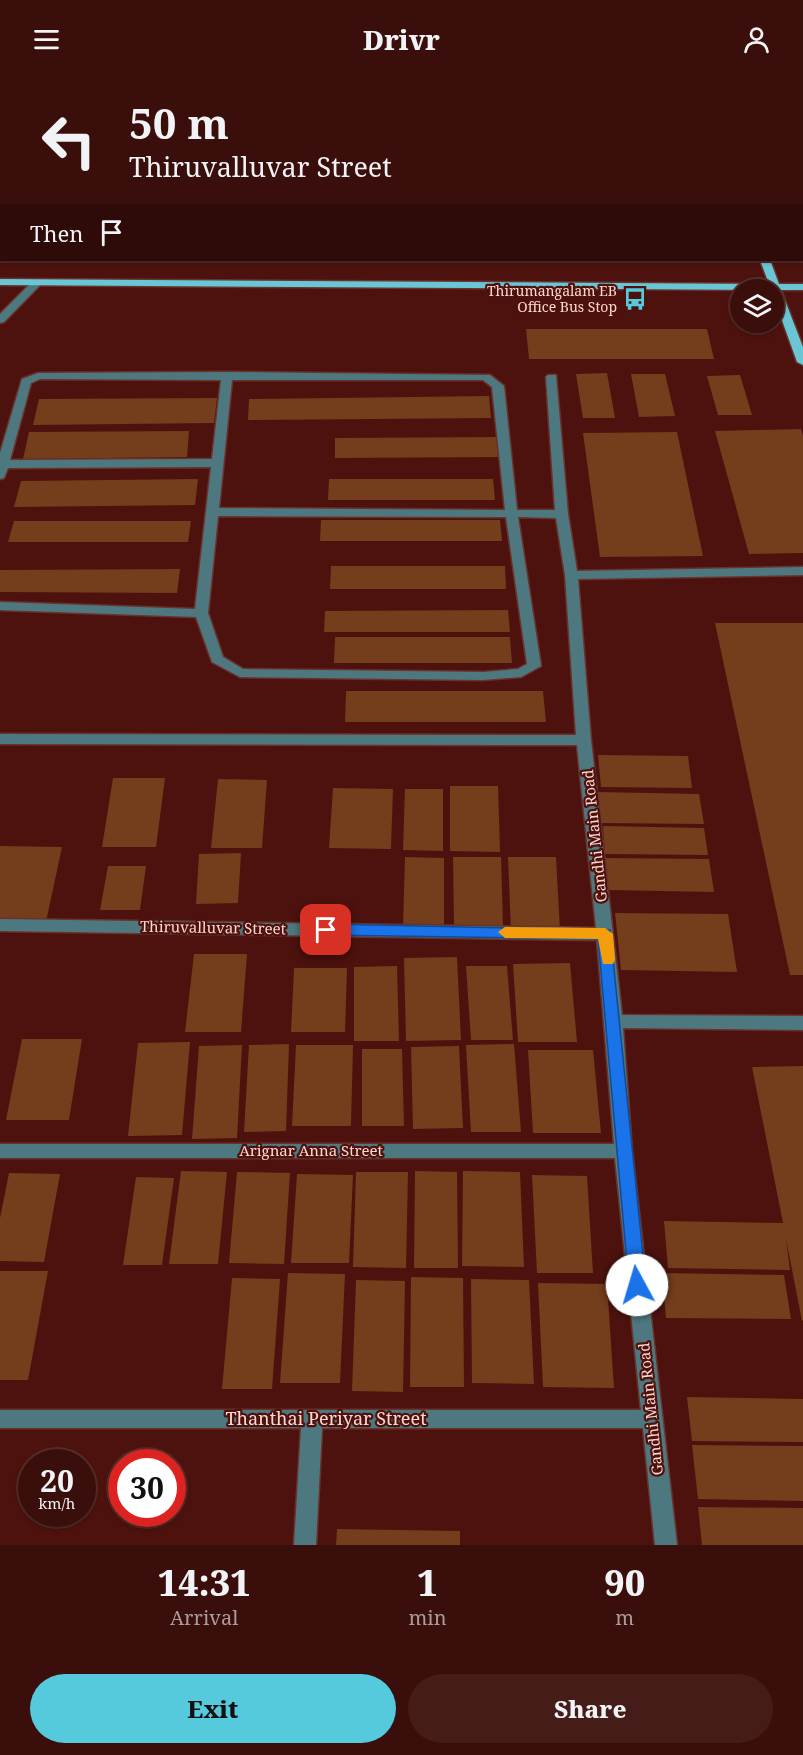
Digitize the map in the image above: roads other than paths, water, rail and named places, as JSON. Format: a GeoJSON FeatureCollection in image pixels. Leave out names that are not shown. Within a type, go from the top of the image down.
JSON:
{"type":"FeatureCollection","features":[{"type":"Feature","properties":{"kind":"main road"},"geometry":{"type":"LineString","coordinates":[[765,261],[771,279]]}},
{"type":"Feature","properties":{"kind":"main road"},"geometry":{"type":"LineString","coordinates":[[0,282],[730,287]]}},
{"type":"Feature","properties":{"kind":"main road"},"geometry":{"type":"LineString","coordinates":[[784,287],[803,286]]}},
{"type":"Feature","properties":{"kind":"main road"},"geometry":{"type":"LineString","coordinates":[[784,313],[803,362]]}},
{"type":"Feature","properties":{"kind":"street"},"geometry":{"type":"LineString","coordinates":[[0,320],[38,282]]}},
{"type":"Feature","properties":{"kind":"street"},"geometry":{"type":"LineString","coordinates":[[217,463],[2,469],[26,381],[38,376],[227,375],[486,377],[498,386],[512,512],[534,666],[521,673],[483,676],[240,673],[218,659],[201,612],[227,375]]}},
{"type":"Feature","properties":{"kind":"street","name":"Gandhi Main Road"},"geometry":{"type":"LineString","coordinates":[[552,377],[562,514],[571,574],[584,740],[614,1021],[623,1151],[666,1545]]}},
{"type":"Feature","properties":{"kind":"street"},"geometry":{"type":"LineString","coordinates":[[212,512],[562,514]]}},
{"type":"Feature","properties":{"kind":"street"},"geometry":{"type":"LineString","coordinates":[[571,574],[803,571]]}},
{"type":"Feature","properties":{"kind":"street"},"geometry":{"type":"LineString","coordinates":[[0,606],[201,612]]}},
{"type":"Feature","properties":{"kind":"street"},"geometry":{"type":"LineString","coordinates":[[0,738],[584,740]]}},
{"type":"Feature","properties":{"kind":"street","name":"Thiruvalluvar Street"},"geometry":{"type":"LineString","coordinates":[[0,925],[605,934]]}},
{"type":"Feature","properties":{"kind":"street"},"geometry":{"type":"LineString","coordinates":[[614,1021],[803,1023]]}},
{"type":"Feature","properties":{"kind":"street","name":"Arignar Anna Street"},"geometry":{"type":"LineString","coordinates":[[0,1151],[623,1151]]}},
{"type":"Feature","properties":{"kind":"street"},"geometry":{"type":"LineString","coordinates":[[305,1545],[312,1418]]}},
{"type":"Feature","properties":{"kind":"street","name":"Thanthai Periyar Street"},"geometry":{"type":"LineString","coordinates":[[0,1419],[651,1419]]}},
{"type":"Feature","properties":{"kind":"place","name":"Thirumangalam EB Office Bus Stop"},"geometry":{"type":"Point","coordinates":[635,299]}}]}
